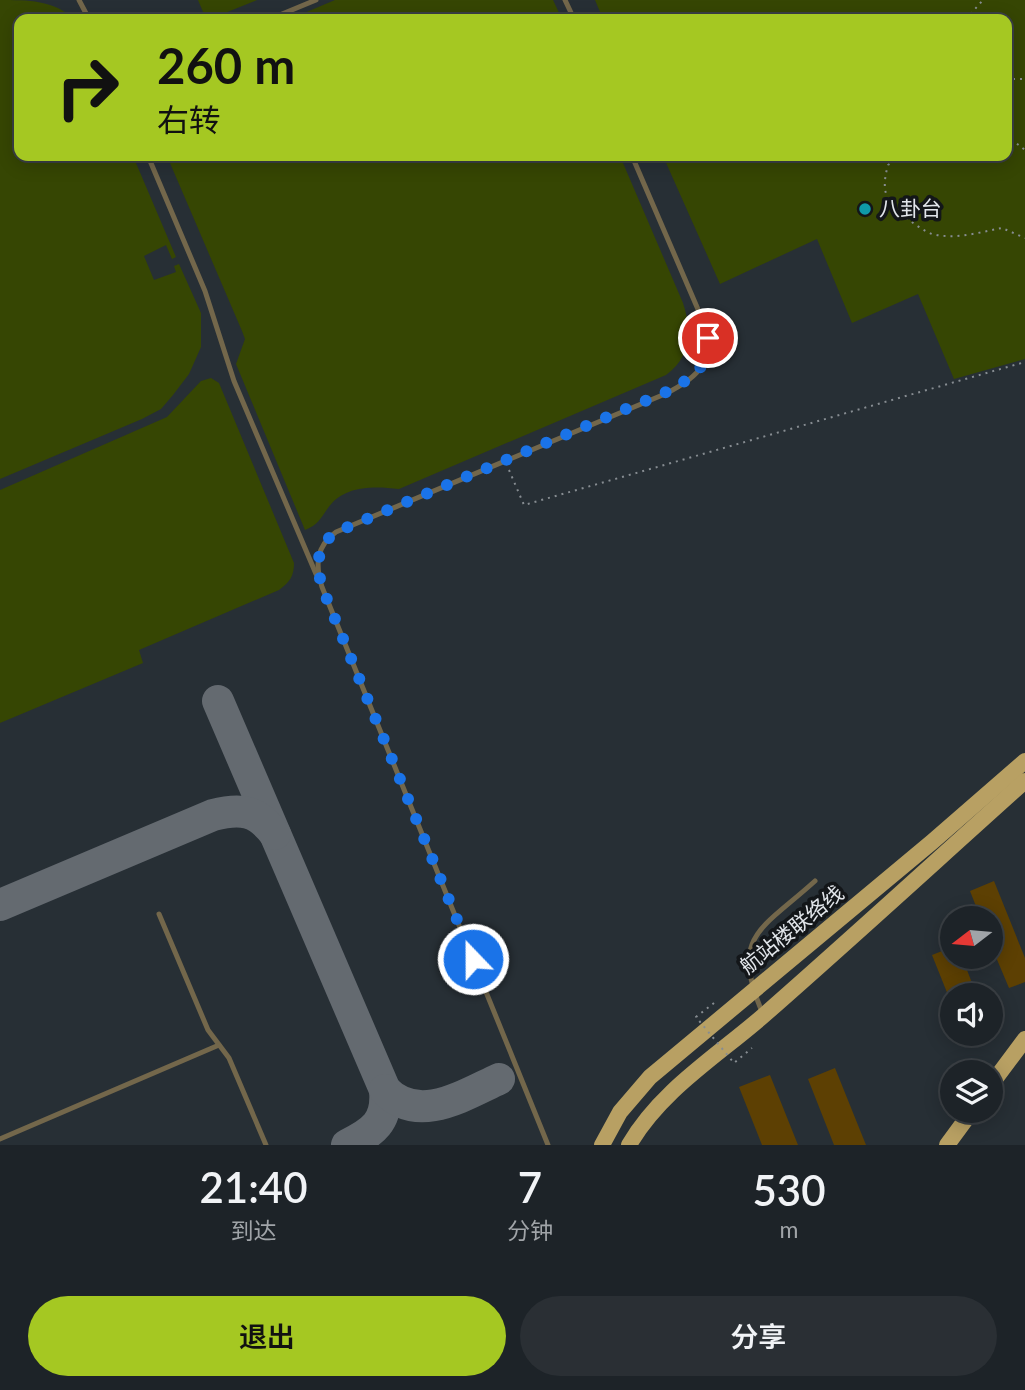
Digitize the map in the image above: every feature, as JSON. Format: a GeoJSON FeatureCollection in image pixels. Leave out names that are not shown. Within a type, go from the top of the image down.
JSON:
{"type":"FeatureCollection","features":[{"type":"Feature","properties":{"kind":"main road","name":"航站楼联络线"},"geometry":{"type":"LineString","coordinates":[[602,1145],[620,1112],[644,1083],[753,989],[922,851],[1025,761]]}},
{"type":"Feature","properties":{"kind":"main road","name":"航站楼联络线"},"geometry":{"type":"LineString","coordinates":[[629,1145],[640,1127],[668,1096],[764,1015],[1025,780]]}},
{"type":"Feature","properties":{"kind":"main road"},"geometry":{"type":"LineString","coordinates":[[1003,1069],[1025,1039]]}},
{"type":"Feature","properties":{"kind":"main road"},"geometry":{"type":"LineString","coordinates":[[947,1145],[963,1123]]}},
{"type":"Feature","properties":{"kind":"lane"},"geometry":{"type":"LineString","coordinates":[[282,14],[316,0]]}},
{"type":"Feature","properties":{"kind":"lane"},"geometry":{"type":"LineString","coordinates":[[150,161],[202,283],[234,381],[322,587],[548,1145]]}},
{"type":"Feature","properties":{"kind":"lane"},"geometry":{"type":"LineString","coordinates":[[322,587],[318,557],[332,535],[665,394],[693,377],[706,360],[708,338],[703,321],[634,161]]}},
{"type":"Feature","properties":{"kind":"lane"},"geometry":{"type":"LineString","coordinates":[[764,1015],[753,989],[748,962],[752,940],[815,881]]}},
{"type":"Feature","properties":{"kind":"lane"},"geometry":{"type":"LineString","coordinates":[[159,914],[208,1030],[229,1058],[266,1145]]}},
{"type":"Feature","properties":{"kind":"lane"},"geometry":{"type":"LineString","coordinates":[[0,1139],[219,1045]]}},
{"type":"Feature","properties":{"kind":"path"},"geometry":{"type":"LineString","coordinates":[[970,14],[982,0]]}},
{"type":"Feature","properties":{"kind":"path"},"geometry":{"type":"LineString","coordinates":[[894,161],[888,166],[884,185],[890,205],[920,228],[931,234],[947,235],[984,234],[1002,228],[1025,238]]}},
{"type":"Feature","properties":{"kind":"path"},"geometry":{"type":"LineString","coordinates":[[505,461],[524,505],[1025,362]]}},
{"type":"Feature","properties":{"kind":"path"},"geometry":{"type":"LineString","coordinates":[[714,1003],[696,1017],[727,1054],[734,1062],[752,1048]]}},
{"type":"Feature","properties":{"kind":"green space"},"geometry":{"type":"Polygon","coordinates":[[[0,0],[30,1],[58,8],[67,14],[14,14],[14,161],[135,161],[176,257],[172,259],[166,245],[144,256],[154,280],[176,272],[174,266],[179,264],[201,313],[201,347],[189,374],[161,409],[0,479],[0,0]]]}},
{"type":"Feature","properties":{"kind":"green space"},"geometry":{"type":"Polygon","coordinates":[[[198,0],[257,0],[222,14],[204,14],[198,0]]]}},
{"type":"Feature","properties":{"kind":"green space"},"geometry":{"type":"Polygon","coordinates":[[[335,0],[553,0],[560,14],[302,14],[335,0]]]}},
{"type":"Feature","properties":{"kind":"green space"},"geometry":{"type":"Polygon","coordinates":[[[595,0],[1025,0],[1025,359],[954,379],[918,294],[852,323],[817,239],[720,284],[665,161],[1012,161],[1012,14],[601,14],[595,0]]]}},
{"type":"Feature","properties":{"kind":"green space"},"geometry":{"type":"Polygon","coordinates":[[[169,161],[622,161],[683,303],[688,323],[685,351],[666,375],[399,489],[380,487],[351,491],[335,500],[316,524],[305,530],[236,364],[245,339],[169,161]]]}},
{"type":"Feature","properties":{"kind":"green space"},"geometry":{"type":"Polygon","coordinates":[[[211,378],[219,383],[294,563],[291,578],[279,590],[139,650],[143,663],[0,723],[0,490],[167,417],[201,381],[211,378]]]}},
{"type":"Feature","properties":{"kind":"building"},"geometry":{"type":"Polygon","coordinates":[[[994,881],[1025,958],[1025,982],[1009,988],[1001,970],[1003,906],[976,906],[970,891],[994,881]]]}},
{"type":"Feature","properties":{"kind":"building"},"geometry":{"type":"Polygon","coordinates":[[[940,952],[940,970],[967,970],[972,983],[943,983],[932,955],[940,952]]]}},
{"type":"Feature","properties":{"kind":"building"},"geometry":{"type":"Polygon","coordinates":[[[835,1068],[866,1145],[834,1145],[808,1079],[835,1068]]]}},
{"type":"Feature","properties":{"kind":"building"},"geometry":{"type":"Polygon","coordinates":[[[770,1075],[798,1145],[762,1145],[739,1087],[770,1075]]]}},
{"type":"Feature","properties":{"kind":"taxiway"},"geometry":{"type":"LineString","coordinates":[[218,701],[385,1090],[384,1110],[377,1125],[347,1145]]}},
{"type":"Feature","properties":{"kind":"taxiway"},"geometry":{"type":"LineString","coordinates":[[0,905],[213,815],[248,813],[262,820],[275,834]]}},
{"type":"Feature","properties":{"kind":"taxiway"},"geometry":{"type":"LineString","coordinates":[[385,1090],[398,1100],[426,1106],[456,1099],[499,1079]]}},
{"type":"Feature","properties":{"kind":"place","name":"八卦台"},"geometry":{"type":"Point","coordinates":[865,209]}},
{"type":"Feature","properties":{"kind":"route"},"geometry":{"type":"LineString","coordinates":[[473,959],[322,587],[318,573],[318,557],[323,545],[336,532],[678,387],[693,377],[703,365],[708,338]]}}]}
